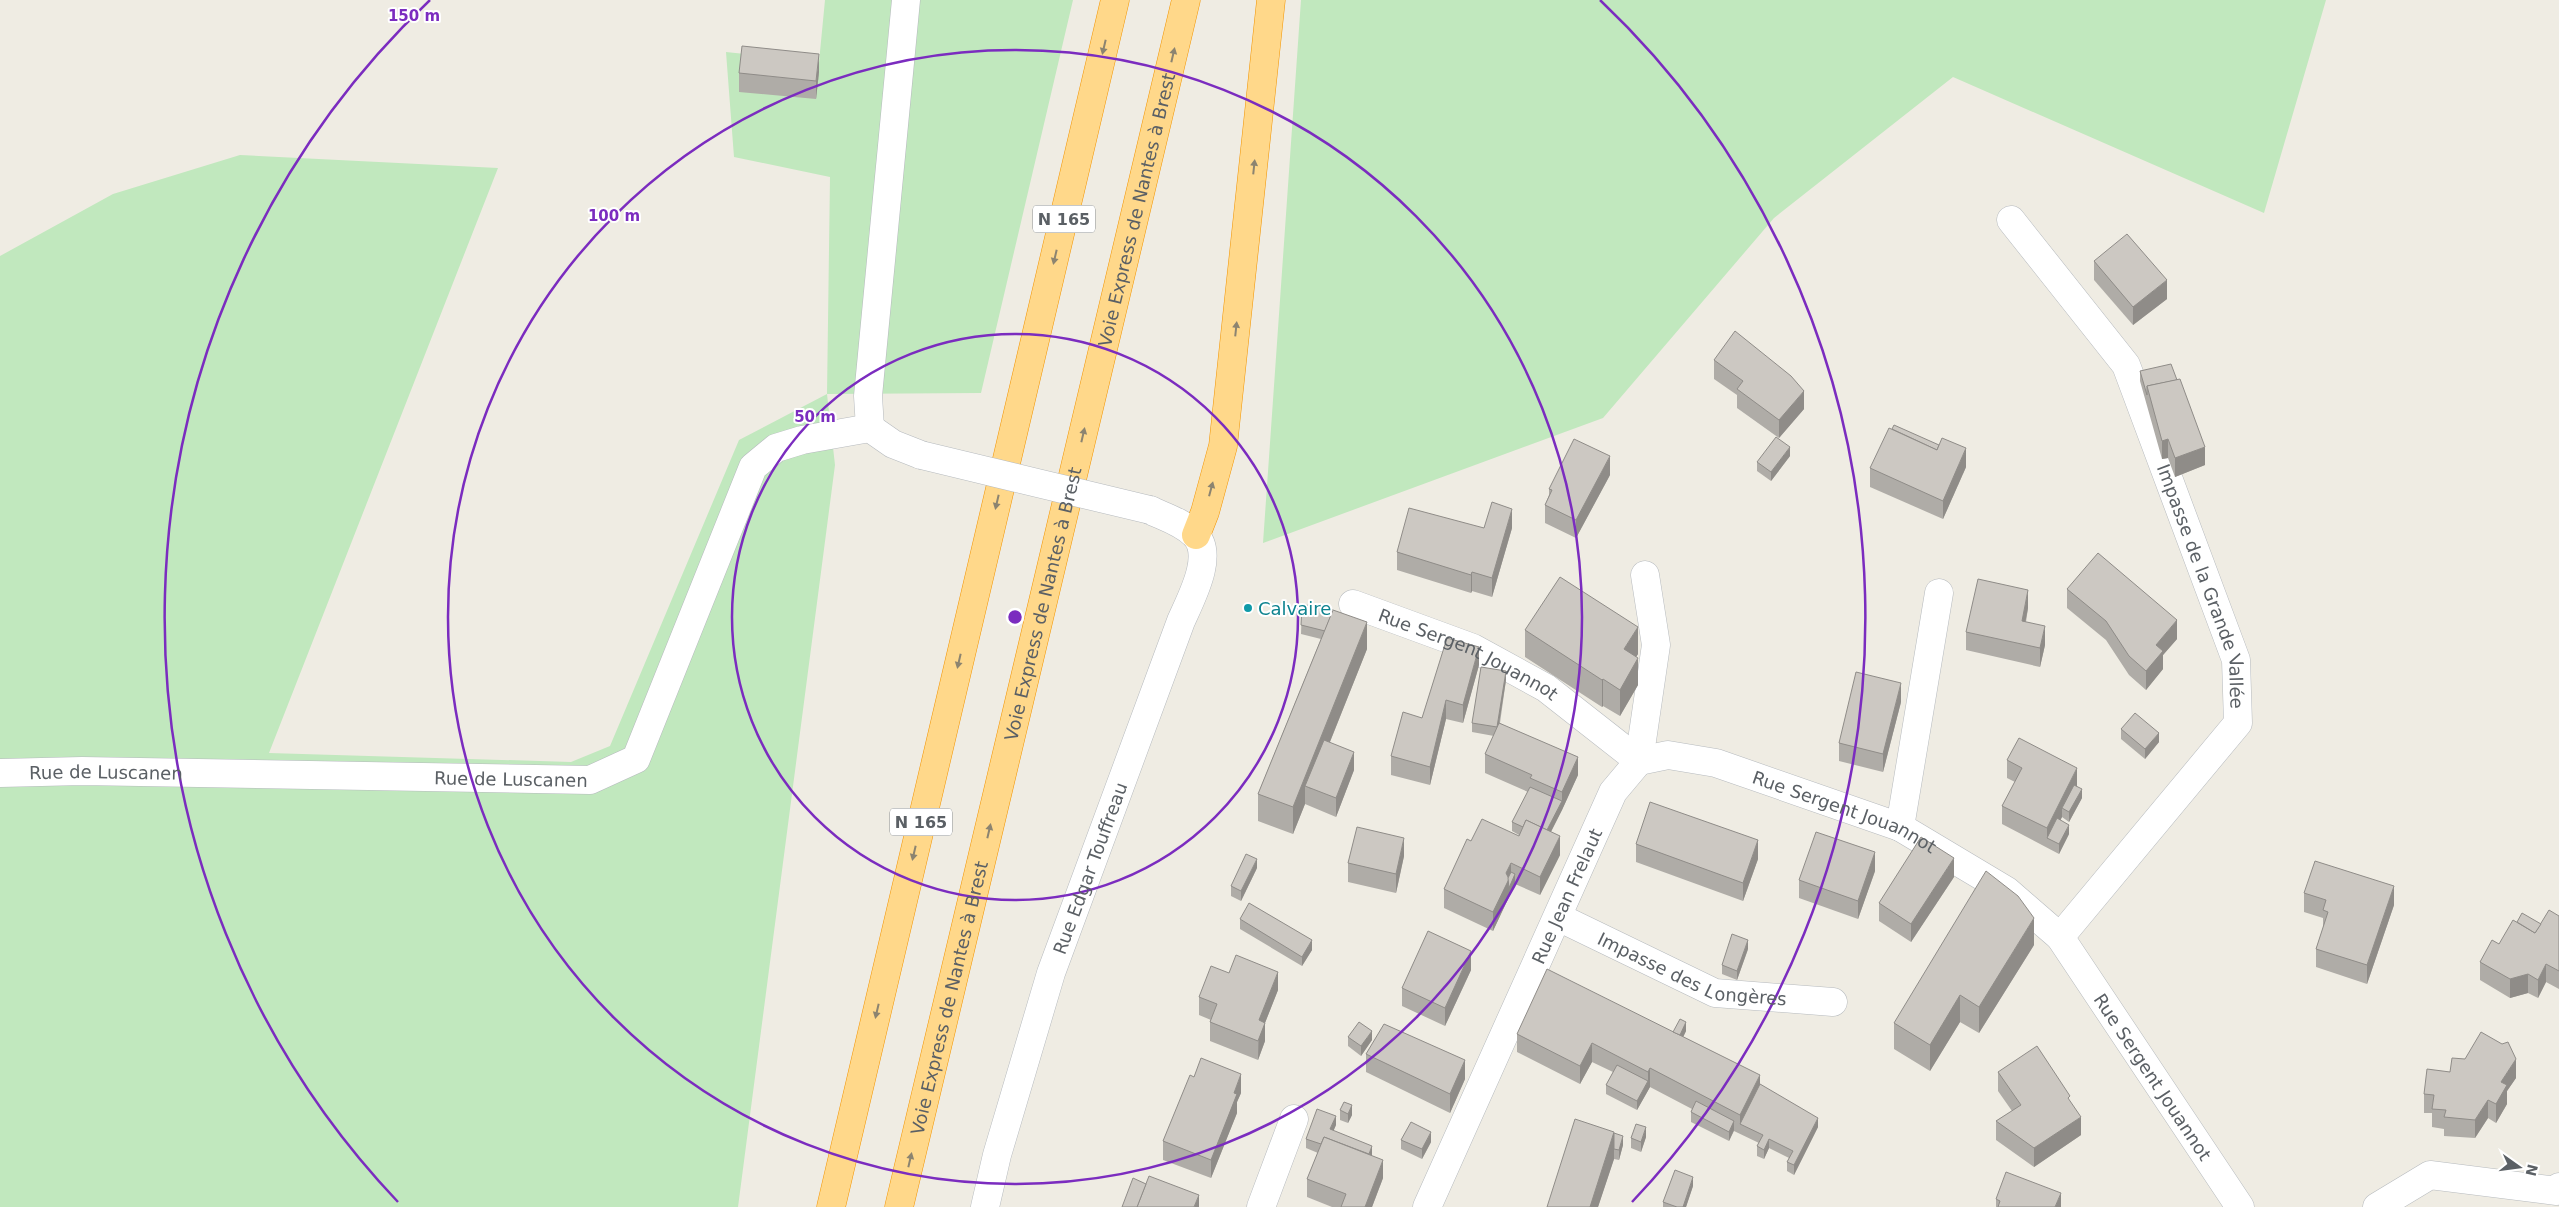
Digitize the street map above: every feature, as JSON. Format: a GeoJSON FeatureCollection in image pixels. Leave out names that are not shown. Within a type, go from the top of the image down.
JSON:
{"type":"FeatureCollection","features":[{"type":"Feature","properties":{"kind":"highway","name":"N 165"},"geometry":{"type":"LineString","coordinates":[[831,1207],[1115,0]]}},
{"type":"Feature","properties":{"kind":"highway","name":"Voie Express de Nantes à Brest"},"geometry":{"type":"LineString","coordinates":[[899,1207],[1186,0]]}},
{"type":"Feature","properties":{"kind":"highway"},"geometry":{"type":"LineString","coordinates":[[1196,535],[1205,512],[1223,446],[1271,0]]}},
{"type":"Feature","properties":{"kind":"street"},"geometry":{"type":"LineString","coordinates":[[906,0],[868,396],[870,428],[893,444],[920,455],[1150,510],[1178,522],[1196,535]]}},
{"type":"Feature","properties":{"kind":"street","name":"Impasse de la Grande Vallée"},"geometry":{"type":"LineString","coordinates":[[2011,220],[2126,365],[2236,660],[2238,724],[2060,937]]}},
{"type":"Feature","properties":{"kind":"street","name":"Rue de Luscanen"},"geometry":{"type":"LineString","coordinates":[[0,773],[82,771],[590,780],[636,760],[752,467],[776,448],[802,440],[870,428]]}},
{"type":"Feature","properties":{"kind":"street","name":"Rue Edgar Touffreau"},"geometry":{"type":"LineString","coordinates":[[985,1207],[998,1155],[1051,973],[1180,621],[1201,572],[1203,551],[1196,535]]}},
{"type":"Feature","properties":{"kind":"street"},"geometry":{"type":"LineString","coordinates":[[1639,762],[1656,646],[1645,575]]}},
{"type":"Feature","properties":{"kind":"street"},"geometry":{"type":"LineString","coordinates":[[1900,827],[1939,593]]}},
{"type":"Feature","properties":{"kind":"street","name":"Rue Sergent Jouannot"},"geometry":{"type":"LineString","coordinates":[[1352,604],[1482,652],[1546,688],[1639,762],[1668,755],[1716,763],[1900,827],[2007,891],[2060,937],[2240,1207]]}},
{"type":"Feature","properties":{"kind":"street","name":"Rue Jean Frelaut"},"geometry":{"type":"LineString","coordinates":[[1427,1207],[1613,792],[1639,762]]}},
{"type":"Feature","properties":{"kind":"street","name":"Impasse des Longères"},"geometry":{"type":"LineString","coordinates":[[1558,917],[1715,993],[1833,1002]]}},
{"type":"Feature","properties":{"kind":"street"},"geometry":{"type":"LineString","coordinates":[[1262,1207],[1294,1119]]}},
{"type":"Feature","properties":{"kind":"street"},"geometry":{"type":"LineString","coordinates":[[2378,1207],[2430,1175],[2557,1191],[2559,1187]]}},
{"type":"Feature","properties":{"kind":"green space"},"geometry":{"type":"Polygon","coordinates":[[[825,0],[1073,0],[981,393],[827,394],[830,177],[734,157],[726,52],[819,62],[825,0]]]}},
{"type":"Feature","properties":{"kind":"green space"},"geometry":{"type":"Polygon","coordinates":[[[1301,0],[2326,0],[2264,213],[1953,77],[1774,218],[1603,418],[1263,543],[1301,0]]]}},
{"type":"Feature","properties":{"kind":"green space"},"geometry":{"type":"Polygon","coordinates":[[[240,155],[498,168],[269,753],[571,762],[610,746],[739,440],[827,394],[835,465],[738,1207],[0,1207],[0,256],[113,194],[240,155]]]}},
{"type":"Feature","properties":{"kind":"building"},"geometry":{"type":"Polygon","coordinates":[[[742,46],[819,54],[816,81],[739,73],[742,46]]]}},
{"type":"Feature","properties":{"kind":"building"},"geometry":{"type":"Polygon","coordinates":[[[2127,234],[2167,280],[2133,307],[2094,261],[2127,234]]]}},
{"type":"Feature","properties":{"kind":"building"},"geometry":{"type":"Polygon","coordinates":[[[1735,331],[1791,376],[1804,391],[1779,420],[1737,389],[1743,381],[1714,360],[1735,331]]]}},
{"type":"Feature","properties":{"kind":"building"},"geometry":{"type":"Polygon","coordinates":[[[2171,364],[2177,380],[2147,386],[2147,395],[2140,371],[2171,364]]]}},
{"type":"Feature","properties":{"kind":"building"},"geometry":{"type":"Polygon","coordinates":[[[2180,379],[2205,447],[2175,458],[2168,439],[2162,441],[2147,386],[2180,379]]]}},
{"type":"Feature","properties":{"kind":"building"},"geometry":{"type":"Polygon","coordinates":[[[1894,425],[1939,445],[1937,450],[1892,429],[1894,425]]]}},
{"type":"Feature","properties":{"kind":"building"},"geometry":{"type":"Polygon","coordinates":[[[1889,428],[1937,450],[1942,438],[1966,448],[1943,501],[1870,468],[1889,428]]]}},
{"type":"Feature","properties":{"kind":"building"},"geometry":{"type":"Polygon","coordinates":[[[1776,437],[1790,447],[1771,472],[1757,462],[1776,437]]]}},
{"type":"Feature","properties":{"kind":"building"},"geometry":{"type":"Polygon","coordinates":[[[1574,439],[1610,456],[1576,520],[1545,505],[1552,490],[1549,489],[1574,439]]]}},
{"type":"Feature","properties":{"kind":"building"},"geometry":{"type":"Polygon","coordinates":[[[1492,502],[1512,509],[1492,578],[1472,572],[1471,575],[1397,552],[1409,508],[1484,528],[1492,502]]]}},
{"type":"Feature","properties":{"kind":"building"},"geometry":{"type":"Polygon","coordinates":[[[2098,553],[2177,620],[2156,645],[2163,651],[2146,671],[2129,656],[2106,621],[2067,589],[2098,553]]]}},
{"type":"Feature","properties":{"kind":"building"},"geometry":{"type":"Polygon","coordinates":[[[1560,577],[1638,627],[1624,649],[1638,658],[1620,690],[1525,630],[1560,577]]]}},
{"type":"Feature","properties":{"kind":"building"},"geometry":{"type":"Polygon","coordinates":[[[1978,579],[2028,590],[2022,621],[2045,626],[2040,648],[1966,632],[1978,579]]]}},
{"type":"Feature","properties":{"kind":"building"},"geometry":{"type":"Polygon","coordinates":[[[1302,605],[1322,606],[1333,610],[1325,631],[1301,625],[1302,605]]]}},
{"type":"Feature","properties":{"kind":"building"},"geometry":{"type":"Polygon","coordinates":[[[1333,610],[1367,622],[1293,807],[1258,794],[1333,610]]]}},
{"type":"Feature","properties":{"kind":"building"},"geometry":{"type":"Polygon","coordinates":[[[1447,638],[1479,647],[1463,705],[1446,700],[1430,767],[1391,756],[1403,712],[1422,718],[1447,638]]]}},
{"type":"Feature","properties":{"kind":"building"},"geometry":{"type":"Polygon","coordinates":[[[1481,667],[1506,671],[1497,727],[1472,723],[1481,667]]]}},
{"type":"Feature","properties":{"kind":"building"},"geometry":{"type":"Polygon","coordinates":[[[1856,672],[1901,683],[1883,754],[1839,743],[1856,672]]]}},
{"type":"Feature","properties":{"kind":"building"},"geometry":{"type":"Polygon","coordinates":[[[2135,713],[2159,733],[2145,749],[2121,729],[2135,713]]]}},
{"type":"Feature","properties":{"kind":"building"},"geometry":{"type":"Polygon","coordinates":[[[1499,723],[1578,757],[1562,792],[1530,778],[1532,775],[1485,754],[1499,723]]]}},
{"type":"Feature","properties":{"kind":"building"},"geometry":{"type":"Polygon","coordinates":[[[2019,738],[2077,768],[2047,828],[2002,806],[2022,768],[2007,760],[2019,738]]]}},
{"type":"Feature","properties":{"kind":"building"},"geometry":{"type":"Polygon","coordinates":[[[1324,740],[1354,752],[1336,798],[1305,786],[1324,740]]]}},
{"type":"Feature","properties":{"kind":"building"},"geometry":{"type":"Polygon","coordinates":[[[2074,785],[2082,789],[2069,812],[2062,808],[2074,785]]]}},
{"type":"Feature","properties":{"kind":"building"},"geometry":{"type":"Polygon","coordinates":[[[1530,787],[1562,801],[1547,830],[1526,820],[1523,827],[1512,822],[1530,787]]]}},
{"type":"Feature","properties":{"kind":"building"},"geometry":{"type":"Polygon","coordinates":[[[1650,802],[1758,840],[1743,883],[1636,844],[1650,802]]]}},
{"type":"Feature","properties":{"kind":"building"},"geometry":{"type":"Polygon","coordinates":[[[2057,818],[2069,825],[2059,844],[2047,838],[2057,818]]]}},
{"type":"Feature","properties":{"kind":"building"},"geometry":{"type":"Polygon","coordinates":[[[1482,819],[1519,836],[1526,820],[1560,836],[1540,877],[1511,863],[1506,873],[1509,879],[1493,912],[1444,889],[1467,839],[1471,841],[1482,819]]]}},
{"type":"Feature","properties":{"kind":"building"},"geometry":{"type":"Polygon","coordinates":[[[1357,827],[1404,838],[1396,874],[1348,863],[1357,827]]]}},
{"type":"Feature","properties":{"kind":"building"},"geometry":{"type":"Polygon","coordinates":[[[1816,832],[1875,852],[1858,901],[1799,880],[1816,832]]]}},
{"type":"Feature","properties":{"kind":"building"},"geometry":{"type":"Polygon","coordinates":[[[1921,837],[1954,858],[1911,924],[1879,903],[1921,837]]]}},
{"type":"Feature","properties":{"kind":"building"},"geometry":{"type":"Polygon","coordinates":[[[1246,854],[1257,859],[1241,891],[1231,886],[1246,854]]]}},
{"type":"Feature","properties":{"kind":"building"},"geometry":{"type":"Polygon","coordinates":[[[2315,861],[2394,886],[2367,965],[2316,949],[2328,912],[2323,910],[2326,900],[2304,893],[2315,861]]]}},
{"type":"Feature","properties":{"kind":"building"},"geometry":{"type":"Polygon","coordinates":[[[1986,871],[2018,896],[2034,918],[1979,1007],[1960,995],[1930,1045],[1894,1023],[1986,871]]]}},
{"type":"Feature","properties":{"kind":"building"},"geometry":{"type":"Polygon","coordinates":[[[1511,872],[1515,874],[1509,888],[1508,878],[1511,872]]]}},
{"type":"Feature","properties":{"kind":"building"},"geometry":{"type":"Polygon","coordinates":[[[1249,903],[1312,940],[1302,957],[1240,919],[1249,903]]]}},
{"type":"Feature","properties":{"kind":"building"},"geometry":{"type":"Polygon","coordinates":[[[2549,910],[2559,916],[2559,971],[2546,964],[2538,980],[2528,974],[2510,979],[2480,962],[2492,940],[2499,944],[2513,920],[2535,933],[2549,910]]]}},
{"type":"Feature","properties":{"kind":"building"},"geometry":{"type":"Polygon","coordinates":[[[2522,913],[2541,924],[2535,933],[2517,922],[2522,913]]]}},
{"type":"Feature","properties":{"kind":"building"},"geometry":{"type":"Polygon","coordinates":[[[1428,931],[1471,951],[1445,1008],[1402,988],[1428,931]]]}},
{"type":"Feature","properties":{"kind":"building"},"geometry":{"type":"Polygon","coordinates":[[[1732,934],[1748,940],[1737,971],[1722,965],[1732,934]]]}},
{"type":"Feature","properties":{"kind":"building"},"geometry":{"type":"Polygon","coordinates":[[[1236,955],[1278,972],[1259,1020],[1265,1023],[1258,1041],[1210,1022],[1217,1004],[1199,997],[1211,966],[1229,973],[1236,955]]]}},
{"type":"Feature","properties":{"kind":"building"},"geometry":{"type":"Polygon","coordinates":[[[1547,969],[1760,1075],[1740,1115],[1650,1068],[1648,1072],[1592,1043],[1580,1066],[1517,1034],[1547,969]]]}},
{"type":"Feature","properties":{"kind":"building"},"geometry":{"type":"Polygon","coordinates":[[[1680,1019],[1686,1022],[1680,1035],[1673,1032],[1680,1019]]]}},
{"type":"Feature","properties":{"kind":"building"},"geometry":{"type":"Polygon","coordinates":[[[1359,1022],[1372,1031],[1361,1046],[1348,1037],[1359,1022]]]}},
{"type":"Feature","properties":{"kind":"building"},"geometry":{"type":"Polygon","coordinates":[[[1384,1024],[1465,1060],[1450,1094],[1366,1054],[1384,1024]]]}},
{"type":"Feature","properties":{"kind":"building"},"geometry":{"type":"Polygon","coordinates":[[[2481,1032],[2502,1044],[2508,1042],[2516,1059],[2501,1082],[2507,1085],[2496,1104],[2488,1100],[2475,1120],[2444,1117],[2446,1110],[2432,1109],[2434,1095],[2424,1094],[2427,1069],[2450,1072],[2452,1058],[2465,1059],[2481,1032]]]}},
{"type":"Feature","properties":{"kind":"building"},"geometry":{"type":"Polygon","coordinates":[[[2037,1046],[2070,1096],[2068,1098],[2081,1117],[2034,1148],[1996,1121],[2021,1105],[1998,1072],[2037,1046]]]}},
{"type":"Feature","properties":{"kind":"building"},"geometry":{"type":"Polygon","coordinates":[[[1201,1058],[1241,1074],[1234,1093],[1237,1094],[1211,1160],[1163,1141],[1190,1075],[1194,1077],[1201,1058]]]}},
{"type":"Feature","properties":{"kind":"building"},"geometry":{"type":"Polygon","coordinates":[[[1617,1065],[1648,1081],[1637,1101],[1606,1085],[1617,1065]]]}},
{"type":"Feature","properties":{"kind":"building"},"geometry":{"type":"Polygon","coordinates":[[[1760,1084],[1818,1118],[1794,1165],[1787,1162],[1793,1151],[1769,1139],[1764,1150],[1757,1146],[1763,1135],[1740,1124],[1760,1084]]]}},
{"type":"Feature","properties":{"kind":"building"},"geometry":{"type":"Polygon","coordinates":[[[1696,1101],[1734,1121],[1729,1132],[1691,1112],[1696,1101]]]}},
{"type":"Feature","properties":{"kind":"building"},"geometry":{"type":"Polygon","coordinates":[[[1344,1102],[1352,1105],[1348,1114],[1340,1110],[1344,1102]]]}},
{"type":"Feature","properties":{"kind":"building"},"geometry":{"type":"Polygon","coordinates":[[[1317,1109],[1336,1116],[1330,1129],[1372,1146],[1369,1154],[1324,1137],[1321,1144],[1306,1139],[1317,1109]]]}},
{"type":"Feature","properties":{"kind":"building"},"geometry":{"type":"Polygon","coordinates":[[[1575,1119],[1614,1132],[1590,1207],[1547,1207],[1575,1119]]]}},
{"type":"Feature","properties":{"kind":"building"},"geometry":{"type":"Polygon","coordinates":[[[1411,1122],[1431,1132],[1422,1149],[1401,1140],[1411,1122]]]}},
{"type":"Feature","properties":{"kind":"building"},"geometry":{"type":"Polygon","coordinates":[[[1636,1124],[1646,1127],[1641,1142],[1631,1138],[1636,1124]]]}},
{"type":"Feature","properties":{"kind":"building"},"geometry":{"type":"Polygon","coordinates":[[[1614,1133],[1623,1136],[1619,1150],[1614,1149],[1614,1133]]]}},
{"type":"Feature","properties":{"kind":"building"},"geometry":{"type":"Polygon","coordinates":[[[1324,1137],[1383,1160],[1365,1207],[1341,1207],[1346,1194],[1307,1179],[1324,1137]]]}},
{"type":"Feature","properties":{"kind":"building"},"geometry":{"type":"Polygon","coordinates":[[[1675,1170],[1693,1177],[1683,1207],[1663,1202],[1675,1170]]]}},
{"type":"Feature","properties":{"kind":"building"},"geometry":{"type":"Polygon","coordinates":[[[2006,1172],[2061,1193],[2055,1207],[1998,1207],[2000,1201],[1996,1199],[2006,1172]]]}},
{"type":"Feature","properties":{"kind":"building"},"geometry":{"type":"Polygon","coordinates":[[[1149,1176],[1199,1195],[1194,1207],[1137,1207],[1149,1176]]]}},
{"type":"Feature","properties":{"kind":"building"},"geometry":{"type":"Polygon","coordinates":[[[1133,1178],[1146,1184],[1137,1207],[1122,1207],[1133,1178]]]}},
{"type":"Feature","properties":{"kind":"place","name":"Calvaire"},"geometry":{"type":"Point","coordinates":[1248,608]}}]}
